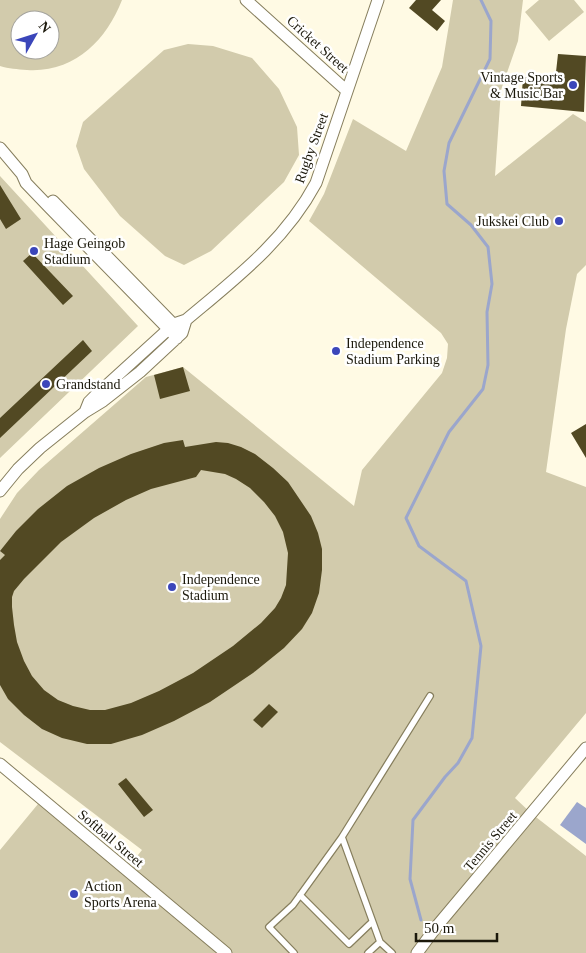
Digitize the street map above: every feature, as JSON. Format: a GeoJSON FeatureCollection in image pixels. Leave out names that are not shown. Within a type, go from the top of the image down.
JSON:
{"type":"FeatureCollection","features":[{"type":"Feature","properties":{"kind":"street","name":"Cricket Street"},"geometry":{"type":"LineString","coordinates":[[246,0],[347,91]]}},
{"type":"Feature","properties":{"kind":"street","name":"Rugby Street"},"geometry":{"type":"LineString","coordinates":[[85,412],[89,402],[100,390],[171,326],[186,320],[250,266],[281,235],[304,206],[316,183],[378,0]]}},
{"type":"Feature","properties":{"kind":"street"},"geometry":{"type":"LineString","coordinates":[[0,148],[22,174],[34,180],[180,336],[186,320]]}},
{"type":"Feature","properties":{"kind":"street","name":"Rugby Street"},"geometry":{"type":"LineString","coordinates":[[0,491],[18,468],[40,448],[140,372],[180,336]]}},
{"type":"Feature","properties":{"kind":"street","name":"Tennis Street"},"geometry":{"type":"LineString","coordinates":[[417,953],[437,926],[586,748]]}},
{"type":"Feature","properties":{"kind":"street","name":"Softball Street"},"geometry":{"type":"LineString","coordinates":[[0,764],[226,953]]}},
{"type":"Feature","properties":{"kind":"lane"},"geometry":{"type":"LineString","coordinates":[[294,953],[269,927],[293,905],[342,837],[430,696]]}},
{"type":"Feature","properties":{"kind":"lane"},"geometry":{"type":"LineString","coordinates":[[342,837],[380,942],[392,953]]}},
{"type":"Feature","properties":{"kind":"lane"},"geometry":{"type":"LineString","coordinates":[[300,895],[349,944],[372,922]]}},
{"type":"Feature","properties":{"kind":"lane"},"geometry":{"type":"LineString","coordinates":[[368,953],[380,942]]}},
{"type":"Feature","properties":{"kind":"shaded area"},"geometry":{"type":"Polygon","coordinates":[[[0,0],[122,0],[107,29],[97,41],[73,60],[44,70],[0,66],[0,0]]]}},
{"type":"Feature","properties":{"kind":"shaded area"},"geometry":{"type":"Polygon","coordinates":[[[453,0],[523,0],[518,41],[501,90],[495,176],[573,114],[586,122],[586,265],[577,274],[566,329],[546,472],[586,487],[586,713],[515,798],[532,814],[586,856],[586,953],[226,953],[126,870],[142,850],[0,742],[0,519],[17,493],[39,470],[146,377],[183,367],[354,506],[362,470],[442,373],[447,358],[448,344],[441,333],[309,221],[324,194],[353,119],[406,151],[442,67],[453,0]]]}},
{"type":"Feature","properties":{"kind":"shaded area"},"geometry":{"type":"Polygon","coordinates":[[[539,0],[574,0],[584,12],[549,41],[525,12],[539,0]]]}},
{"type":"Feature","properties":{"kind":"shaded area"},"geometry":{"type":"Polygon","coordinates":[[[188,44],[213,46],[252,58],[279,89],[297,127],[299,155],[284,182],[211,251],[184,265],[165,256],[120,216],[84,169],[76,146],[83,122],[164,50],[188,44]]]}},
{"type":"Feature","properties":{"kind":"shaded area","name":"Hage Geingob Stadium"},"geometry":{"type":"Polygon","coordinates":[[[0,176],[138,326],[0,458],[0,176]]]}},
{"type":"Feature","properties":{"kind":"shaded area","name":"Action Sports Arena"},"geometry":{"type":"Polygon","coordinates":[[[38,804],[220,953],[0,953],[0,850],[38,804]]]}},
{"type":"Feature","properties":{"kind":"water"},"geometry":{"type":"Polygon","coordinates":[[[577,802],[586,808],[586,844],[560,825],[577,802]]]}},
{"type":"Feature","properties":{"kind":"building"},"geometry":{"type":"Polygon","coordinates":[[[416,0],[441,0],[432,10],[445,21],[437,31],[409,8],[416,0]]]}},
{"type":"Feature","properties":{"kind":"building"},"geometry":{"type":"Polygon","coordinates":[[[558,54],[586,56],[584,112],[521,106],[523,77],[555,81],[558,54]]]}},
{"type":"Feature","properties":{"kind":"building"},"geometry":{"type":"Polygon","coordinates":[[[0,185],[21,219],[6,229],[0,219],[0,185]]]}},
{"type":"Feature","properties":{"kind":"building"},"geometry":{"type":"Polygon","coordinates":[[[32,253],[73,296],[63,305],[23,261],[32,253]]]}},
{"type":"Feature","properties":{"kind":"building","name":"Grandstand"},"geometry":{"type":"Polygon","coordinates":[[[83,340],[92,351],[0,438],[0,418],[83,340]]]}},
{"type":"Feature","properties":{"kind":"building"},"geometry":{"type":"Polygon","coordinates":[[[183,367],[190,391],[160,399],[154,375],[183,367]]]}},
{"type":"Feature","properties":{"kind":"building"},"geometry":{"type":"Polygon","coordinates":[[[586,424],[586,458],[571,433],[586,424]]]}},
{"type":"Feature","properties":{"kind":"building"},"geometry":{"type":"Polygon","coordinates":[[[183,440],[185,447],[216,442],[241,447],[255,454],[288,482],[311,516],[318,533],[322,549],[319,593],[312,613],[302,629],[284,648],[253,673],[210,702],[142,735],[111,744],[87,744],[62,738],[42,729],[24,715],[8,699],[0,685],[0,560],[5,555],[0,551],[16,531],[38,509],[67,486],[99,468],[131,454],[164,443],[183,440]],[[201,470],[196,477],[151,489],[126,500],[94,518],[61,542],[24,579],[14,591],[12,597],[17,642],[32,676],[44,690],[58,700],[90,710],[105,710],[131,703],[193,673],[233,646],[261,623],[275,608],[286,585],[288,553],[283,532],[275,516],[250,488],[225,474],[201,470]]]}},
{"type":"Feature","properties":{"kind":"building"},"geometry":{"type":"Polygon","coordinates":[[[269,704],[278,712],[262,728],[253,720],[269,704]]]}},
{"type":"Feature","properties":{"kind":"building"},"geometry":{"type":"Polygon","coordinates":[[[126,778],[153,810],[144,817],[118,784],[126,778]]]}},
{"type":"Feature","properties":{"kind":"waterway"},"geometry":{"type":"LineString","coordinates":[[421,920],[410,879],[413,820],[445,777],[458,763],[472,738],[481,646],[466,581],[419,546],[406,518],[449,432],[483,389],[488,365],[487,312],[492,284],[488,247],[471,225],[447,204],[444,171],[449,143],[490,59],[491,21],[481,0]]}},
{"type":"Feature","properties":{"kind":"place","name":"Vintage Sports & Music Bar"},"geometry":{"type":"Point","coordinates":[573,85]}},
{"type":"Feature","properties":{"kind":"place","name":"Jukskei Club"},"geometry":{"type":"Point","coordinates":[559,221]}},
{"type":"Feature","properties":{"kind":"place","name":"Hage Geingob Stadium"},"geometry":{"type":"Point","coordinates":[34,251]}},
{"type":"Feature","properties":{"kind":"place","name":"Independence Stadium Parking"},"geometry":{"type":"Point","coordinates":[336,351]}},
{"type":"Feature","properties":{"kind":"place","name":"Grandstand"},"geometry":{"type":"Point","coordinates":[46,384]}},
{"type":"Feature","properties":{"kind":"place","name":"Independence Stadium"},"geometry":{"type":"Point","coordinates":[172,587]}},
{"type":"Feature","properties":{"kind":"place","name":"Action Sports Arena"},"geometry":{"type":"Point","coordinates":[74,894]}}]}
